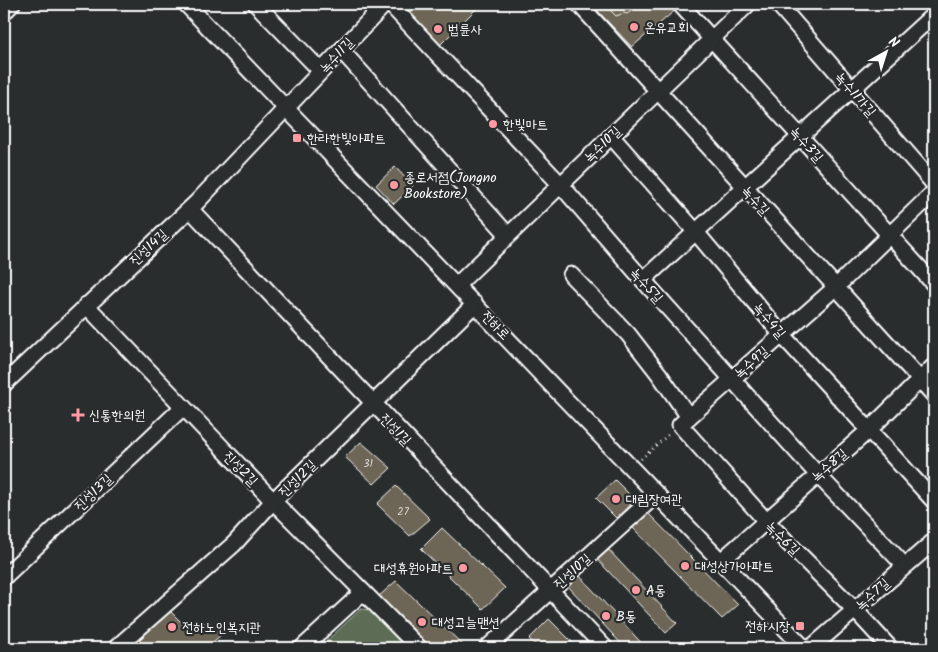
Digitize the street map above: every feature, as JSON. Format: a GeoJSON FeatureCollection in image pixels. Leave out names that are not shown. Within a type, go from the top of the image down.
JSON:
{"type":"FeatureCollection","features":[{"type":"Feature","properties":{"kind":"street"},"geometry":{"type":"LineString","coordinates":[[4,12],[12,4]]}},
{"type":"Feature","properties":{"kind":"street","name":"전하로"},"geometry":{"type":"LineString","coordinates":[[186,4],[287,107],[804,648]]}},
{"type":"Feature","properties":{"kind":"street"},"geometry":{"type":"LineString","coordinates":[[256,4],[321,71]]}},
{"type":"Feature","properties":{"kind":"street","name":"녹수11길"},"geometry":{"type":"LineString","coordinates":[[287,107],[384,4]]}},
{"type":"Feature","properties":{"kind":"street","name":"녹수5길"},"geometry":{"type":"LineString","coordinates":[[390,4],[560,184],[643,280],[818,475],[904,565]]}},
{"type":"Feature","properties":{"kind":"street","name":"녹수길"},"geometry":{"type":"LineString","coordinates":[[579,4],[934,395]]}},
{"type":"Feature","properties":{"kind":"street","name":"녹수3길"},"geometry":{"type":"LineString","coordinates":[[680,4],[934,284]]}},
{"type":"Feature","properties":{"kind":"street","name":"녹수10길"},"geometry":{"type":"LineString","coordinates":[[457,285],[748,4]]}},
{"type":"Feature","properties":{"kind":"street","name":"녹수11가길"},"geometry":{"type":"LineString","coordinates":[[778,4],[934,184]]}},
{"type":"Feature","properties":{"kind":"street"},"geometry":{"type":"LineString","coordinates":[[643,280],[799,135],[929,19]]}},
{"type":"Feature","properties":{"kind":"street"},"geometry":{"type":"LineString","coordinates":[[341,50],[508,235]]}},
{"type":"Feature","properties":{"kind":"street","name":"진성14길"},"geometry":{"type":"LineString","coordinates":[[4,384],[190,208],[287,107]]}},
{"type":"Feature","properties":{"kind":"street","name":"녹수4길"},"geometry":{"type":"LineString","coordinates":[[611,136],[695,231],[782,335],[934,501]]}},
{"type":"Feature","properties":{"kind":"street","name":"녹수9길"},"geometry":{"type":"LineString","coordinates":[[684,421],[836,288],[934,192]]}},
{"type":"Feature","properties":{"kind":"street","name":"진성1길"},"geometry":{"type":"LineString","coordinates":[[190,208],[372,404],[605,648]]}},
{"type":"Feature","properties":{"kind":"street","name":"녹수6길"},"geometry":{"type":"LineString","coordinates":[[571,275],[628,334],[659,374],[684,421],[766,521],[855,610],[890,648]]}},
{"type":"Feature","properties":{"kind":"street","name":"진성12길"},"geometry":{"type":"LineString","coordinates":[[116,648],[234,544],[273,501],[475,304]]}},
{"type":"Feature","properties":{"kind":"street","name":"진성2길"},"geometry":{"type":"LineString","coordinates":[[86,305],[273,501],[419,648]]}},
{"type":"Feature","properties":{"kind":"street","name":"녹수8길"},"geometry":{"type":"LineString","coordinates":[[721,561],[869,430],[919,378],[934,366]]}},
{"type":"Feature","properties":{"kind":"street","name":"진성13길"},"geometry":{"type":"LineString","coordinates":[[4,577],[183,407]]}},
{"type":"Feature","properties":{"kind":"street","name":"진성10길"},"geometry":{"type":"LineString","coordinates":[[487,648],[656,494]]}},
{"type":"Feature","properties":{"kind":"street","name":"녹수7길"},"geometry":{"type":"LineString","coordinates":[[811,648],[904,565],[934,541]]}},
{"type":"Feature","properties":{"kind":"street"},"geometry":{"type":"LineString","coordinates":[[302,648],[363,592]]}},
{"type":"Feature","properties":{"kind":"path"},"geometry":{"type":"LineString","coordinates":[[632,467],[684,421]]}},
{"type":"Feature","properties":{"kind":"green space"},"geometry":{"type":"Polygon","coordinates":[[[361,609],[371,610],[411,648],[319,648],[361,609]]]}},
{"type":"Feature","properties":{"kind":"building","name":"법륜사"},"geometry":{"type":"Polygon","coordinates":[[[404,4],[481,4],[438,47],[403,11],[404,4]]]}},
{"type":"Feature","properties":{"kind":"building","name":"온유교회"},"geometry":{"type":"Polygon","coordinates":[[[591,4],[675,4],[679,7],[632,47],[591,4]]]}},
{"type":"Feature","properties":{"kind":"building"},"geometry":{"type":"Polygon","coordinates":[[[604,4],[640,4],[627,14],[624,13],[616,16],[604,4]]]}},
{"type":"Feature","properties":{"kind":"building","name":"종로서점(Jongno Bookstore)"},"geometry":{"type":"Polygon","coordinates":[[[395,167],[413,186],[394,204],[376,185],[395,167]]]}},
{"type":"Feature","properties":{"kind":"building"},"geometry":{"type":"Polygon","coordinates":[[[361,442],[391,468],[374,484],[345,457],[361,442]]]}},
{"type":"Feature","properties":{"kind":"building","name":"대림장여관"},"geometry":{"type":"Polygon","coordinates":[[[615,480],[635,500],[616,518],[596,498],[615,480]]]}},
{"type":"Feature","properties":{"kind":"building"},"geometry":{"type":"Polygon","coordinates":[[[396,486],[430,519],[410,536],[377,504],[396,486]]]}},
{"type":"Feature","properties":{"kind":"building","name":"대성상가아파트"},"geometry":{"type":"Polygon","coordinates":[[[647,512],[738,605],[722,619],[631,526],[647,512]]]}},
{"type":"Feature","properties":{"kind":"building","name":"대성휴원아파트"},"geometry":{"type":"Polygon","coordinates":[[[442,528],[505,588],[483,609],[421,549],[442,528]]]}},
{"type":"Feature","properties":{"kind":"building","name":"A동"},"geometry":{"type":"Polygon","coordinates":[[[606,547],[677,623],[666,633],[595,557],[606,547]]]}},
{"type":"Feature","properties":{"kind":"building","name":"B동"},"geometry":{"type":"Polygon","coordinates":[[[578,574],[646,648],[625,648],[566,584],[578,574]]]}},
{"type":"Feature","properties":{"kind":"building","name":"대성고늘맨션"},"geometry":{"type":"Polygon","coordinates":[[[396,581],[466,648],[432,648],[378,597],[396,581]]]}},
{"type":"Feature","properties":{"kind":"building","name":"전하노인복지관"},"geometry":{"type":"Polygon","coordinates":[[[169,610],[183,624],[187,621],[196,630],[208,621],[221,635],[206,648],[126,648],[169,610]]]}},
{"type":"Feature","properties":{"kind":"building"},"geometry":{"type":"Polygon","coordinates":[[[549,619],[578,648],[539,648],[529,639],[549,619]]]}},
{"type":"Feature","properties":{"kind":"place","name":"온유교회"},"geometry":{"type":"Point","coordinates":[634,27]}},
{"type":"Feature","properties":{"kind":"place","name":"법륜사"},"geometry":{"type":"Point","coordinates":[438,29]}},
{"type":"Feature","properties":{"kind":"place","name":"한빛마트"},"geometry":{"type":"Point","coordinates":[493,124]}},
{"type":"Feature","properties":{"kind":"place","name":"한라한빛아파트"},"geometry":{"type":"Point","coordinates":[297,138]}},
{"type":"Feature","properties":{"kind":"place","name":"종로서점(Jongno Bookstore)"},"geometry":{"type":"Point","coordinates":[394,185]}},
{"type":"Feature","properties":{"kind":"place","name":"신통한의원"},"geometry":{"type":"Point","coordinates":[78,415]}},
{"type":"Feature","properties":{"kind":"place","name":"대림장여관"},"geometry":{"type":"Point","coordinates":[616,499]}},
{"type":"Feature","properties":{"kind":"place","name":"대성상가아파트"},"geometry":{"type":"Point","coordinates":[685,566]}},
{"type":"Feature","properties":{"kind":"place","name":"대성휴원아파트"},"geometry":{"type":"Point","coordinates":[463,568]}},
{"type":"Feature","properties":{"kind":"place","name":"A동"},"geometry":{"type":"Point","coordinates":[636,590]}},
{"type":"Feature","properties":{"kind":"place","name":"B동"},"geometry":{"type":"Point","coordinates":[606,616]}},
{"type":"Feature","properties":{"kind":"place","name":"대성고늘맨션"},"geometry":{"type":"Point","coordinates":[422,622]}},
{"type":"Feature","properties":{"kind":"place","name":"전하시장"},"geometry":{"type":"Point","coordinates":[800,626]}},
{"type":"Feature","properties":{"kind":"place","name":"전하노인복지관"},"geometry":{"type":"Point","coordinates":[172,627]}}]}
